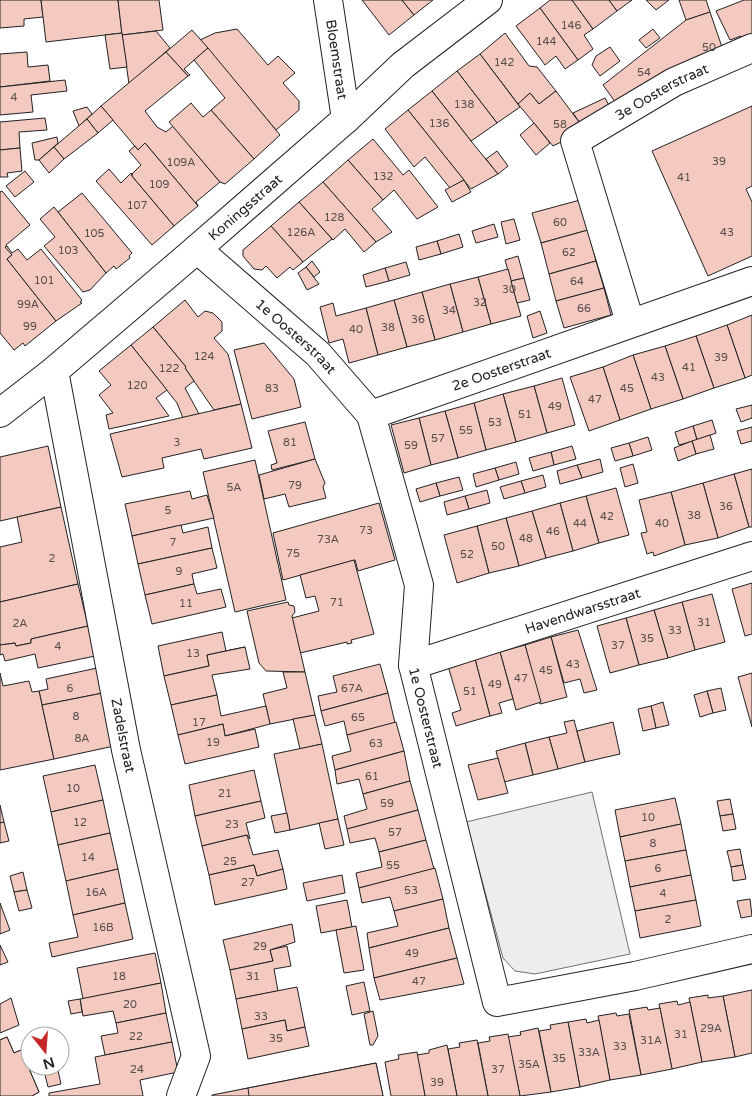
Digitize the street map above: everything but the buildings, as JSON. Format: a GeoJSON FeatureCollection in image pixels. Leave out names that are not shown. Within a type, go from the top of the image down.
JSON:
{"type":"FeatureCollection","features":[{"type":"Feature","properties":{"kind":"street","name":"Bloemstraat"},"geometry":{"type":"LineString","coordinates":[[328,0],[346,119]]}},
{"type":"Feature","properties":{"kind":"street","name":"Koningsstraat"},"geometry":{"type":"LineString","coordinates":[[0,413],[54,371],[197,249],[346,119],[403,65],[488,0]]}},
{"type":"Feature","properties":{"kind":"street","name":"3e Oosterstraat"},"geometry":{"type":"LineString","coordinates":[[630,322],[574,141],[674,82],[752,48]]}},
{"type":"Feature","properties":{"kind":"street","name":"1e Oosterstraat"},"geometry":{"type":"LineString","coordinates":[[197,249],[318,354],[371,416],[419,585],[413,665],[498,1002],[635,976],[752,949]]}},
{"type":"Feature","properties":{"kind":"street","name":"2e Oosterstraat"},"geometry":{"type":"LineString","coordinates":[[371,416],[630,322],[752,281]]}},
{"type":"Feature","properties":{"kind":"street","name":"Zadelstraat"},"geometry":{"type":"LineString","coordinates":[[54,371],[126,750],[196,1056],[181,1096]]}},
{"type":"Feature","properties":{"kind":"street","name":"Havendwarsstraat"},"geometry":{"type":"LineString","coordinates":[[413,665],[752,556]]}},
{"type":"Feature","properties":{"kind":"shaded area"},"geometry":{"type":"Polygon","coordinates":[[[592,792],[630,954],[535,974],[515,971],[503,958],[466,822],[592,792]]]}}]}
